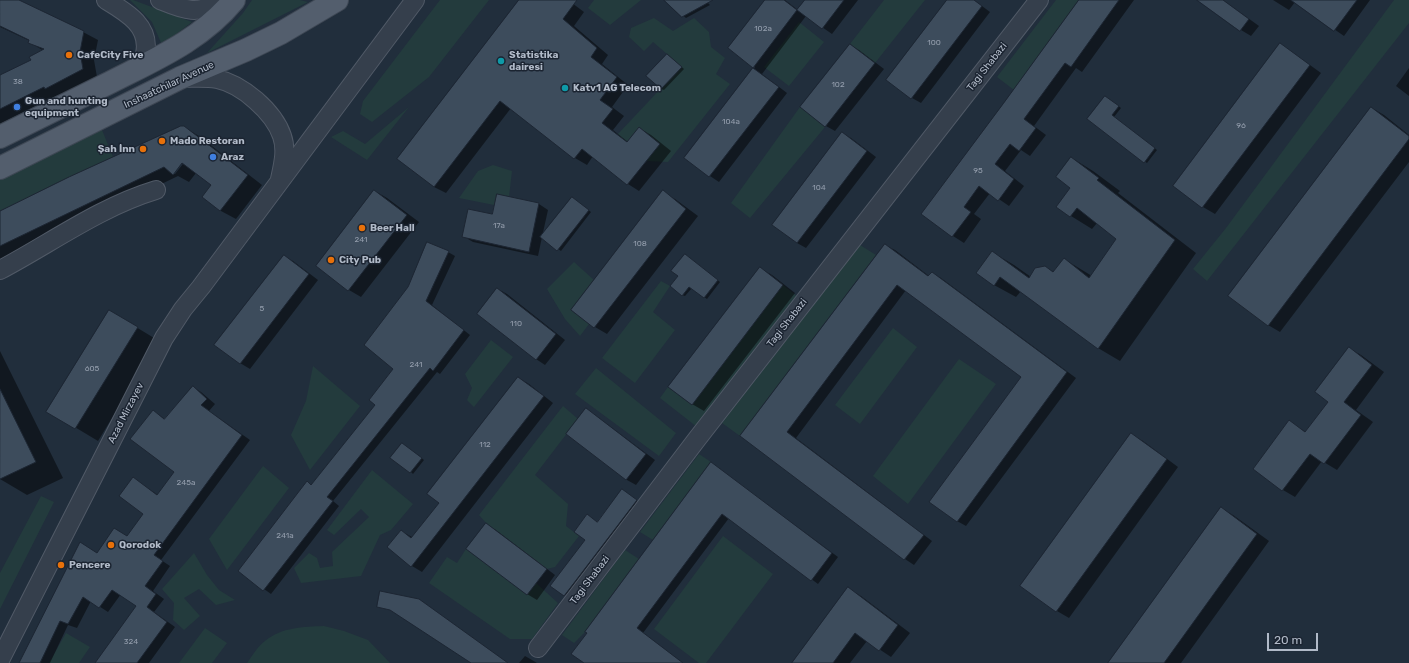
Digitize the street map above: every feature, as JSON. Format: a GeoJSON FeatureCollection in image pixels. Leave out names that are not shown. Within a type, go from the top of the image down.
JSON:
{"type":"FeatureCollection","features":[{"type":"Feature","properties":{"kind":"main road"},"geometry":{"type":"LineString","coordinates":[[0,137],[171,52],[203,30],[221,15],[234,0]]}},
{"type":"Feature","properties":{"kind":"main road","name":"Inshaatchilar Avenue"},"geometry":{"type":"LineString","coordinates":[[0,168],[180,78],[246,50],[338,0]]}},
{"type":"Feature","properties":{"kind":"street"},"geometry":{"type":"LineString","coordinates":[[106,0],[128,13],[139,24],[144,36],[146,48],[145,56],[138,68]]}},
{"type":"Feature","properties":{"kind":"street"},"geometry":{"type":"LineString","coordinates":[[160,0],[186,10],[200,10],[208,8],[219,0]]}},
{"type":"Feature","properties":{"kind":"street","name":"Azad Mirzayev"},"geometry":{"type":"LineString","coordinates":[[0,660],[164,338],[184,309],[415,0]]}},
{"type":"Feature","properties":{"kind":"street","name":"Tagi Shabazi"},"geometry":{"type":"LineString","coordinates":[[538,648],[697,439],[1039,0]]}},
{"type":"Feature","properties":{"kind":"street"},"geometry":{"type":"LineString","coordinates":[[180,78],[206,78],[234,85],[265,109],[275,121],[282,137],[284,152],[283,166],[278,183]]}},
{"type":"Feature","properties":{"kind":"street"},"geometry":{"type":"LineString","coordinates":[[0,270],[96,216],[135,196],[156,190]]}},
{"type":"Feature","properties":{"kind":"green space"},"geometry":{"type":"Polygon","coordinates":[[[130,0],[192,22],[162,45],[152,22],[130,0]]]}},
{"type":"Feature","properties":{"kind":"green space"},"geometry":{"type":"Polygon","coordinates":[[[252,0],[300,0],[308,2],[207,53],[243,13],[252,0]]]}},
{"type":"Feature","properties":{"kind":"green space"},"geometry":{"type":"Polygon","coordinates":[[[440,0],[489,0],[429,77],[372,122],[360,114],[363,101],[440,0]]]}},
{"type":"Feature","properties":{"kind":"green space"},"geometry":{"type":"Polygon","coordinates":[[[594,0],[641,0],[610,25],[588,8],[594,0]]]}},
{"type":"Feature","properties":{"kind":"green space"},"geometry":{"type":"Polygon","coordinates":[[[884,0],[925,0],[875,63],[850,44],[884,0]]]}},
{"type":"Feature","properties":{"kind":"green space"},"geometry":{"type":"Polygon","coordinates":[[[1056,0],[1079,0],[1014,90],[997,77],[1056,0]]]}},
{"type":"Feature","properties":{"kind":"green space"},"geometry":{"type":"Polygon","coordinates":[[[1394,0],[1409,0],[1409,23],[1207,281],[1193,269],[1226,228],[1394,0]]]}},
{"type":"Feature","properties":{"kind":"green space"},"geometry":{"type":"Polygon","coordinates":[[[654,18],[673,31],[694,18],[709,32],[711,47],[725,58],[716,74],[730,84],[668,162],[646,161],[660,144],[639,127],[627,142],[617,135],[681,67],[653,42],[644,51],[629,37],[631,28],[654,18]]]}},
{"type":"Feature","properties":{"kind":"green space"},"geometry":{"type":"Polygon","coordinates":[[[799,22],[824,42],[789,86],[764,67],[799,22]]]}},
{"type":"Feature","properties":{"kind":"green space"},"geometry":{"type":"Polygon","coordinates":[[[409,107],[367,160],[331,137],[343,131],[365,144],[409,107]]]}},
{"type":"Feature","properties":{"kind":"green space"},"geometry":{"type":"Polygon","coordinates":[[[800,107],[825,127],[750,218],[731,203],[800,107]]]}},
{"type":"Feature","properties":{"kind":"green space"},"geometry":{"type":"Polygon","coordinates":[[[102,130],[113,157],[0,211],[0,179],[102,130]]]}},
{"type":"Feature","properties":{"kind":"green space"},"geometry":{"type":"Polygon","coordinates":[[[493,165],[512,171],[509,197],[494,205],[459,198],[478,171],[493,165]]]}},
{"type":"Feature","properties":{"kind":"green space"},"geometry":{"type":"Polygon","coordinates":[[[860,245],[876,255],[740,436],[722,423],[860,245]]]}},
{"type":"Feature","properties":{"kind":"green space"},"geometry":{"type":"Polygon","coordinates":[[[574,262],[594,280],[571,310],[589,324],[580,336],[565,319],[547,289],[574,262]]]}},
{"type":"Feature","properties":{"kind":"green space"},"geometry":{"type":"Polygon","coordinates":[[[661,281],[670,286],[653,312],[675,330],[635,383],[602,358],[661,281]]]}},
{"type":"Feature","properties":{"kind":"green space"},"geometry":{"type":"Polygon","coordinates":[[[783,285],[798,297],[697,427],[660,398],[668,387],[692,405],[783,285]]]}},
{"type":"Feature","properties":{"kind":"green space"},"geometry":{"type":"Polygon","coordinates":[[[893,328],[917,347],[860,424],[835,405],[893,328]]]}},
{"type":"Feature","properties":{"kind":"green space"},"geometry":{"type":"Polygon","coordinates":[[[491,340],[513,357],[474,407],[467,400],[472,388],[465,374],[491,340]]]}},
{"type":"Feature","properties":{"kind":"green space"},"geometry":{"type":"Polygon","coordinates":[[[959,359],[996,384],[908,504],[873,476],[959,359]]]}},
{"type":"Feature","properties":{"kind":"green space"},"geometry":{"type":"Polygon","coordinates":[[[313,366],[360,406],[310,470],[291,435],[306,401],[313,366]]]}},
{"type":"Feature","properties":{"kind":"green space"},"geometry":{"type":"Polygon","coordinates":[[[596,368],[676,433],[659,456],[575,394],[596,368]]]}},
{"type":"Feature","properties":{"kind":"green space"},"geometry":{"type":"Polygon","coordinates":[[[563,406],[578,419],[535,475],[568,504],[566,526],[579,536],[555,567],[547,569],[486,523],[479,515],[563,406]]]}},
{"type":"Feature","properties":{"kind":"green space"},"geometry":{"type":"Polygon","coordinates":[[[699,454],[711,462],[653,540],[640,532],[699,454]]]}},
{"type":"Feature","properties":{"kind":"green space"},"geometry":{"type":"Polygon","coordinates":[[[263,466],[289,488],[227,570],[209,539],[263,466]]]}},
{"type":"Feature","properties":{"kind":"green space"},"geometry":{"type":"Polygon","coordinates":[[[372,470],[413,504],[391,530],[380,535],[361,576],[301,583],[294,568],[309,553],[317,558],[320,568],[333,566],[332,552],[369,517],[361,509],[334,535],[327,530],[372,470]]]}},
{"type":"Feature","properties":{"kind":"green space"},"geometry":{"type":"Polygon","coordinates":[[[41,496],[54,502],[0,609],[0,573],[41,496]]]}},
{"type":"Feature","properties":{"kind":"green space"},"geometry":{"type":"Polygon","coordinates":[[[723,536],[773,574],[706,663],[699,663],[654,629],[723,536]]]}},
{"type":"Feature","properties":{"kind":"green space"},"geometry":{"type":"Polygon","coordinates":[[[466,549],[527,595],[536,583],[558,603],[532,639],[510,639],[429,583],[447,557],[457,563],[466,549]]]}},
{"type":"Feature","properties":{"kind":"green space"},"geometry":{"type":"Polygon","coordinates":[[[625,550],[639,559],[585,632],[574,643],[562,635],[625,550]]]}},
{"type":"Feature","properties":{"kind":"green space"},"geometry":{"type":"Polygon","coordinates":[[[194,553],[207,575],[219,590],[235,600],[216,605],[199,589],[184,598],[200,616],[184,630],[173,620],[174,603],[162,589],[194,553]]]}},
{"type":"Feature","properties":{"kind":"green space"},"geometry":{"type":"Polygon","coordinates":[[[324,626],[344,631],[368,640],[390,663],[247,663],[262,643],[278,633],[286,630],[324,626]]]}},
{"type":"Feature","properties":{"kind":"green space"},"geometry":{"type":"Polygon","coordinates":[[[205,628],[227,643],[212,663],[179,663],[205,628]]]}},
{"type":"Feature","properties":{"kind":"green space"},"geometry":{"type":"Polygon","coordinates":[[[66,633],[90,647],[79,663],[49,663],[66,633]]]}},
{"type":"Feature","properties":{"kind":"building"},"geometry":{"type":"Polygon","coordinates":[[[0,0],[19,0],[84,31],[80,52],[83,69],[45,89],[44,87],[0,109],[0,75],[31,60],[29,57],[44,49],[28,43],[29,40],[0,26],[0,0]]]}},
{"type":"Feature","properties":{"kind":"building"},"geometry":{"type":"Polygon","coordinates":[[[519,0],[577,0],[563,19],[597,48],[591,57],[617,77],[600,100],[613,109],[602,123],[627,142],[639,127],[660,144],[627,185],[582,149],[574,159],[500,101],[434,187],[397,159],[519,0]]]}},
{"type":"Feature","properties":{"kind":"building"},"geometry":{"type":"Polygon","coordinates":[[[664,0],[713,0],[682,17],[664,0]]]}},
{"type":"Feature","properties":{"kind":"building"},"geometry":{"type":"Polygon","coordinates":[[[765,0],[784,0],[797,10],[753,68],[728,48],[765,0]]]}},
{"type":"Feature","properties":{"kind":"building"},"geometry":{"type":"Polygon","coordinates":[[[805,0],[844,0],[822,29],[797,10],[805,0]]]}},
{"type":"Feature","properties":{"kind":"building"},"geometry":{"type":"Polygon","coordinates":[[[947,0],[974,0],[982,6],[911,99],[886,80],[947,0]]]}},
{"type":"Feature","properties":{"kind":"building"},"geometry":{"type":"Polygon","coordinates":[[[1079,0],[1119,0],[1071,67],[1065,63],[1024,119],[1036,128],[1019,151],[1010,144],[995,164],[1014,179],[998,201],[979,186],[964,207],[971,212],[952,237],[921,214],[1079,0]]]}},
{"type":"Feature","properties":{"kind":"building"},"geometry":{"type":"Polygon","coordinates":[[[1197,0],[1223,0],[1249,19],[1240,31],[1197,0]]]}},
{"type":"Feature","properties":{"kind":"building"},"geometry":{"type":"Polygon","coordinates":[[[1291,0],[1357,0],[1334,31],[1291,0]]]}},
{"type":"Feature","properties":{"kind":"building"},"geometry":{"type":"Polygon","coordinates":[[[1280,43],[1310,65],[1202,208],[1173,186],[1280,43]]]}},
{"type":"Feature","properties":{"kind":"building"},"geometry":{"type":"Polygon","coordinates":[[[850,44],[875,63],[825,127],[800,107],[850,44]]]}},
{"type":"Feature","properties":{"kind":"building"},"geometry":{"type":"Polygon","coordinates":[[[667,54],[682,67],[661,89],[646,76],[667,54]]]}},
{"type":"Feature","properties":{"kind":"building"},"geometry":{"type":"Polygon","coordinates":[[[753,68],[779,87],[709,177],[684,158],[753,68]]]}},
{"type":"Feature","properties":{"kind":"building"},"geometry":{"type":"Polygon","coordinates":[[[1105,96],[1119,106],[1112,115],[1155,148],[1144,163],[1087,119],[1105,96]]]}},
{"type":"Feature","properties":{"kind":"building"},"geometry":{"type":"Polygon","coordinates":[[[1371,107],[1409,136],[1409,139],[1268,326],[1228,296],[1371,107]]]}},
{"type":"Feature","properties":{"kind":"building"},"geometry":{"type":"Polygon","coordinates":[[[181,126],[184,126],[248,175],[220,211],[202,197],[211,185],[182,163],[173,175],[164,167],[0,246],[0,211],[69,177],[181,126]]]}},
{"type":"Feature","properties":{"kind":"building"},"geometry":{"type":"Polygon","coordinates":[[[842,132],[867,151],[797,243],[772,225],[842,132]]]}},
{"type":"Feature","properties":{"kind":"building"},"geometry":{"type":"Polygon","coordinates":[[[1071,157],[1099,178],[1097,180],[1175,240],[1098,349],[1000,277],[994,286],[976,273],[992,251],[1029,278],[1035,268],[1045,266],[1053,272],[1064,258],[1089,278],[1116,239],[1077,208],[1070,217],[1056,207],[1070,188],[1056,177],[1071,157]]]}},
{"type":"Feature","properties":{"kind":"building"},"geometry":{"type":"Polygon","coordinates":[[[374,190],[407,215],[348,291],[316,266],[374,190]]]}},
{"type":"Feature","properties":{"kind":"building"},"geometry":{"type":"Polygon","coordinates":[[[663,190],[686,209],[594,328],[571,310],[663,190]]]}},
{"type":"Feature","properties":{"kind":"building"},"geometry":{"type":"Polygon","coordinates":[[[497,194],[539,203],[529,252],[462,237],[468,209],[492,214],[497,194]]]}},
{"type":"Feature","properties":{"kind":"building"},"geometry":{"type":"Polygon","coordinates":[[[572,197],[589,210],[557,251],[540,237],[572,197]]]}},
{"type":"Feature","properties":{"kind":"building"},"geometry":{"type":"Polygon","coordinates":[[[427,242],[449,251],[426,301],[464,330],[433,371],[430,368],[327,497],[333,501],[263,591],[238,571],[307,481],[311,485],[375,405],[369,400],[393,369],[364,345],[408,287],[427,242]]]}},
{"type":"Feature","properties":{"kind":"building"},"geometry":{"type":"Polygon","coordinates":[[[885,244],[928,276],[932,272],[1067,372],[957,522],[929,502],[1021,377],[897,285],[787,432],[924,535],[904,560],[740,436],[885,244]]]}},
{"type":"Feature","properties":{"kind":"building"},"geometry":{"type":"Polygon","coordinates":[[[685,254],[718,280],[704,298],[689,287],[682,296],[670,286],[678,276],[671,271],[685,254]]]}},
{"type":"Feature","properties":{"kind":"building"},"geometry":{"type":"Polygon","coordinates":[[[284,255],[309,274],[240,364],[214,345],[284,255]]]}},
{"type":"Feature","properties":{"kind":"building"},"geometry":{"type":"Polygon","coordinates":[[[760,267],[783,285],[692,405],[668,387],[760,267]]]}},
{"type":"Feature","properties":{"kind":"building"},"geometry":{"type":"Polygon","coordinates":[[[497,288],[556,334],[536,360],[477,314],[497,288]]]}},
{"type":"Feature","properties":{"kind":"building"},"geometry":{"type":"Polygon","coordinates":[[[109,310],[138,327],[75,429],[46,412],[109,310]]]}},
{"type":"Feature","properties":{"kind":"building"},"geometry":{"type":"Polygon","coordinates":[[[1349,347],[1372,365],[1344,402],[1361,415],[1324,464],[1310,454],[1282,491],[1253,469],[1289,420],[1305,432],[1328,402],[1315,392],[1349,347]]]}},
{"type":"Feature","properties":{"kind":"building"},"geometry":{"type":"Polygon","coordinates":[[[518,377],[544,396],[411,567],[387,547],[401,530],[411,538],[439,503],[427,494],[518,377]]]}},
{"type":"Feature","properties":{"kind":"building"},"geometry":{"type":"Polygon","coordinates":[[[193,386],[207,399],[201,405],[242,435],[154,555],[163,561],[145,586],[156,594],[147,607],[167,622],[137,663],[95,663],[136,606],[112,590],[99,608],[83,597],[68,624],[60,621],[40,663],[19,663],[80,542],[97,553],[114,528],[127,536],[143,514],[119,496],[133,477],[157,495],[174,472],[130,439],[153,410],[164,419],[193,386]]]}},
{"type":"Feature","properties":{"kind":"building"},"geometry":{"type":"Polygon","coordinates":[[[0,389],[36,462],[0,479],[0,389]]]}},
{"type":"Feature","properties":{"kind":"building"},"geometry":{"type":"Polygon","coordinates":[[[586,408],[646,454],[626,480],[566,434],[586,408]]]}},
{"type":"Feature","properties":{"kind":"building"},"geometry":{"type":"Polygon","coordinates":[[[1131,433],[1167,459],[1056,612],[1020,586],[1131,433]]]}},
{"type":"Feature","properties":{"kind":"building"},"geometry":{"type":"Polygon","coordinates":[[[402,443],[422,458],[410,473],[390,458],[402,443]]]}},
{"type":"Feature","properties":{"kind":"building"},"geometry":{"type":"Polygon","coordinates":[[[711,462],[832,553],[811,581],[722,514],[637,628],[683,663],[584,663],[571,654],[587,633],[585,632],[711,462]]]}},
{"type":"Feature","properties":{"kind":"building"},"geometry":{"type":"Polygon","coordinates":[[[622,489],[637,500],[564,596],[550,586],[585,540],[574,532],[587,514],[597,522],[622,489]]]}},
{"type":"Feature","properties":{"kind":"building"},"geometry":{"type":"Polygon","coordinates":[[[1221,507],[1257,534],[1164,663],[1108,663],[1221,507]]]}},
{"type":"Feature","properties":{"kind":"building"},"geometry":{"type":"Polygon","coordinates":[[[486,523],[547,569],[527,595],[466,549],[486,523]]]}},
{"type":"Feature","properties":{"kind":"building"},"geometry":{"type":"Polygon","coordinates":[[[848,587],[898,625],[879,651],[855,633],[833,663],[792,663],[848,587]]]}},
{"type":"Feature","properties":{"kind":"building"},"geometry":{"type":"Polygon","coordinates":[[[380,591],[419,599],[508,663],[471,663],[390,610],[377,607],[380,591]]]}},
{"type":"Feature","properties":{"kind":"place","name":"CafeCity Five"},"geometry":{"type":"Point","coordinates":[69,55]}},
{"type":"Feature","properties":{"kind":"place","name":"Statistika dairesi"},"geometry":{"type":"Point","coordinates":[501,61]}},
{"type":"Feature","properties":{"kind":"place","name":"Katv1 AG Telecom"},"geometry":{"type":"Point","coordinates":[565,88]}},
{"type":"Feature","properties":{"kind":"place","name":"Gun and hunting equipment"},"geometry":{"type":"Point","coordinates":[17,107]}},
{"type":"Feature","properties":{"kind":"place","name":"Mado Restoran"},"geometry":{"type":"Point","coordinates":[162,141]}},
{"type":"Feature","properties":{"kind":"place","name":"Şah İnn"},"geometry":{"type":"Point","coordinates":[143,149]}},
{"type":"Feature","properties":{"kind":"place","name":"Araz"},"geometry":{"type":"Point","coordinates":[213,157]}},
{"type":"Feature","properties":{"kind":"place","name":"Beer Hall"},"geometry":{"type":"Point","coordinates":[362,228]}},
{"type":"Feature","properties":{"kind":"place","name":"City Pub"},"geometry":{"type":"Point","coordinates":[331,260]}},
{"type":"Feature","properties":{"kind":"place","name":"Qorodok"},"geometry":{"type":"Point","coordinates":[111,545]}},
{"type":"Feature","properties":{"kind":"place","name":"Pencere"},"geometry":{"type":"Point","coordinates":[61,565]}}]}
